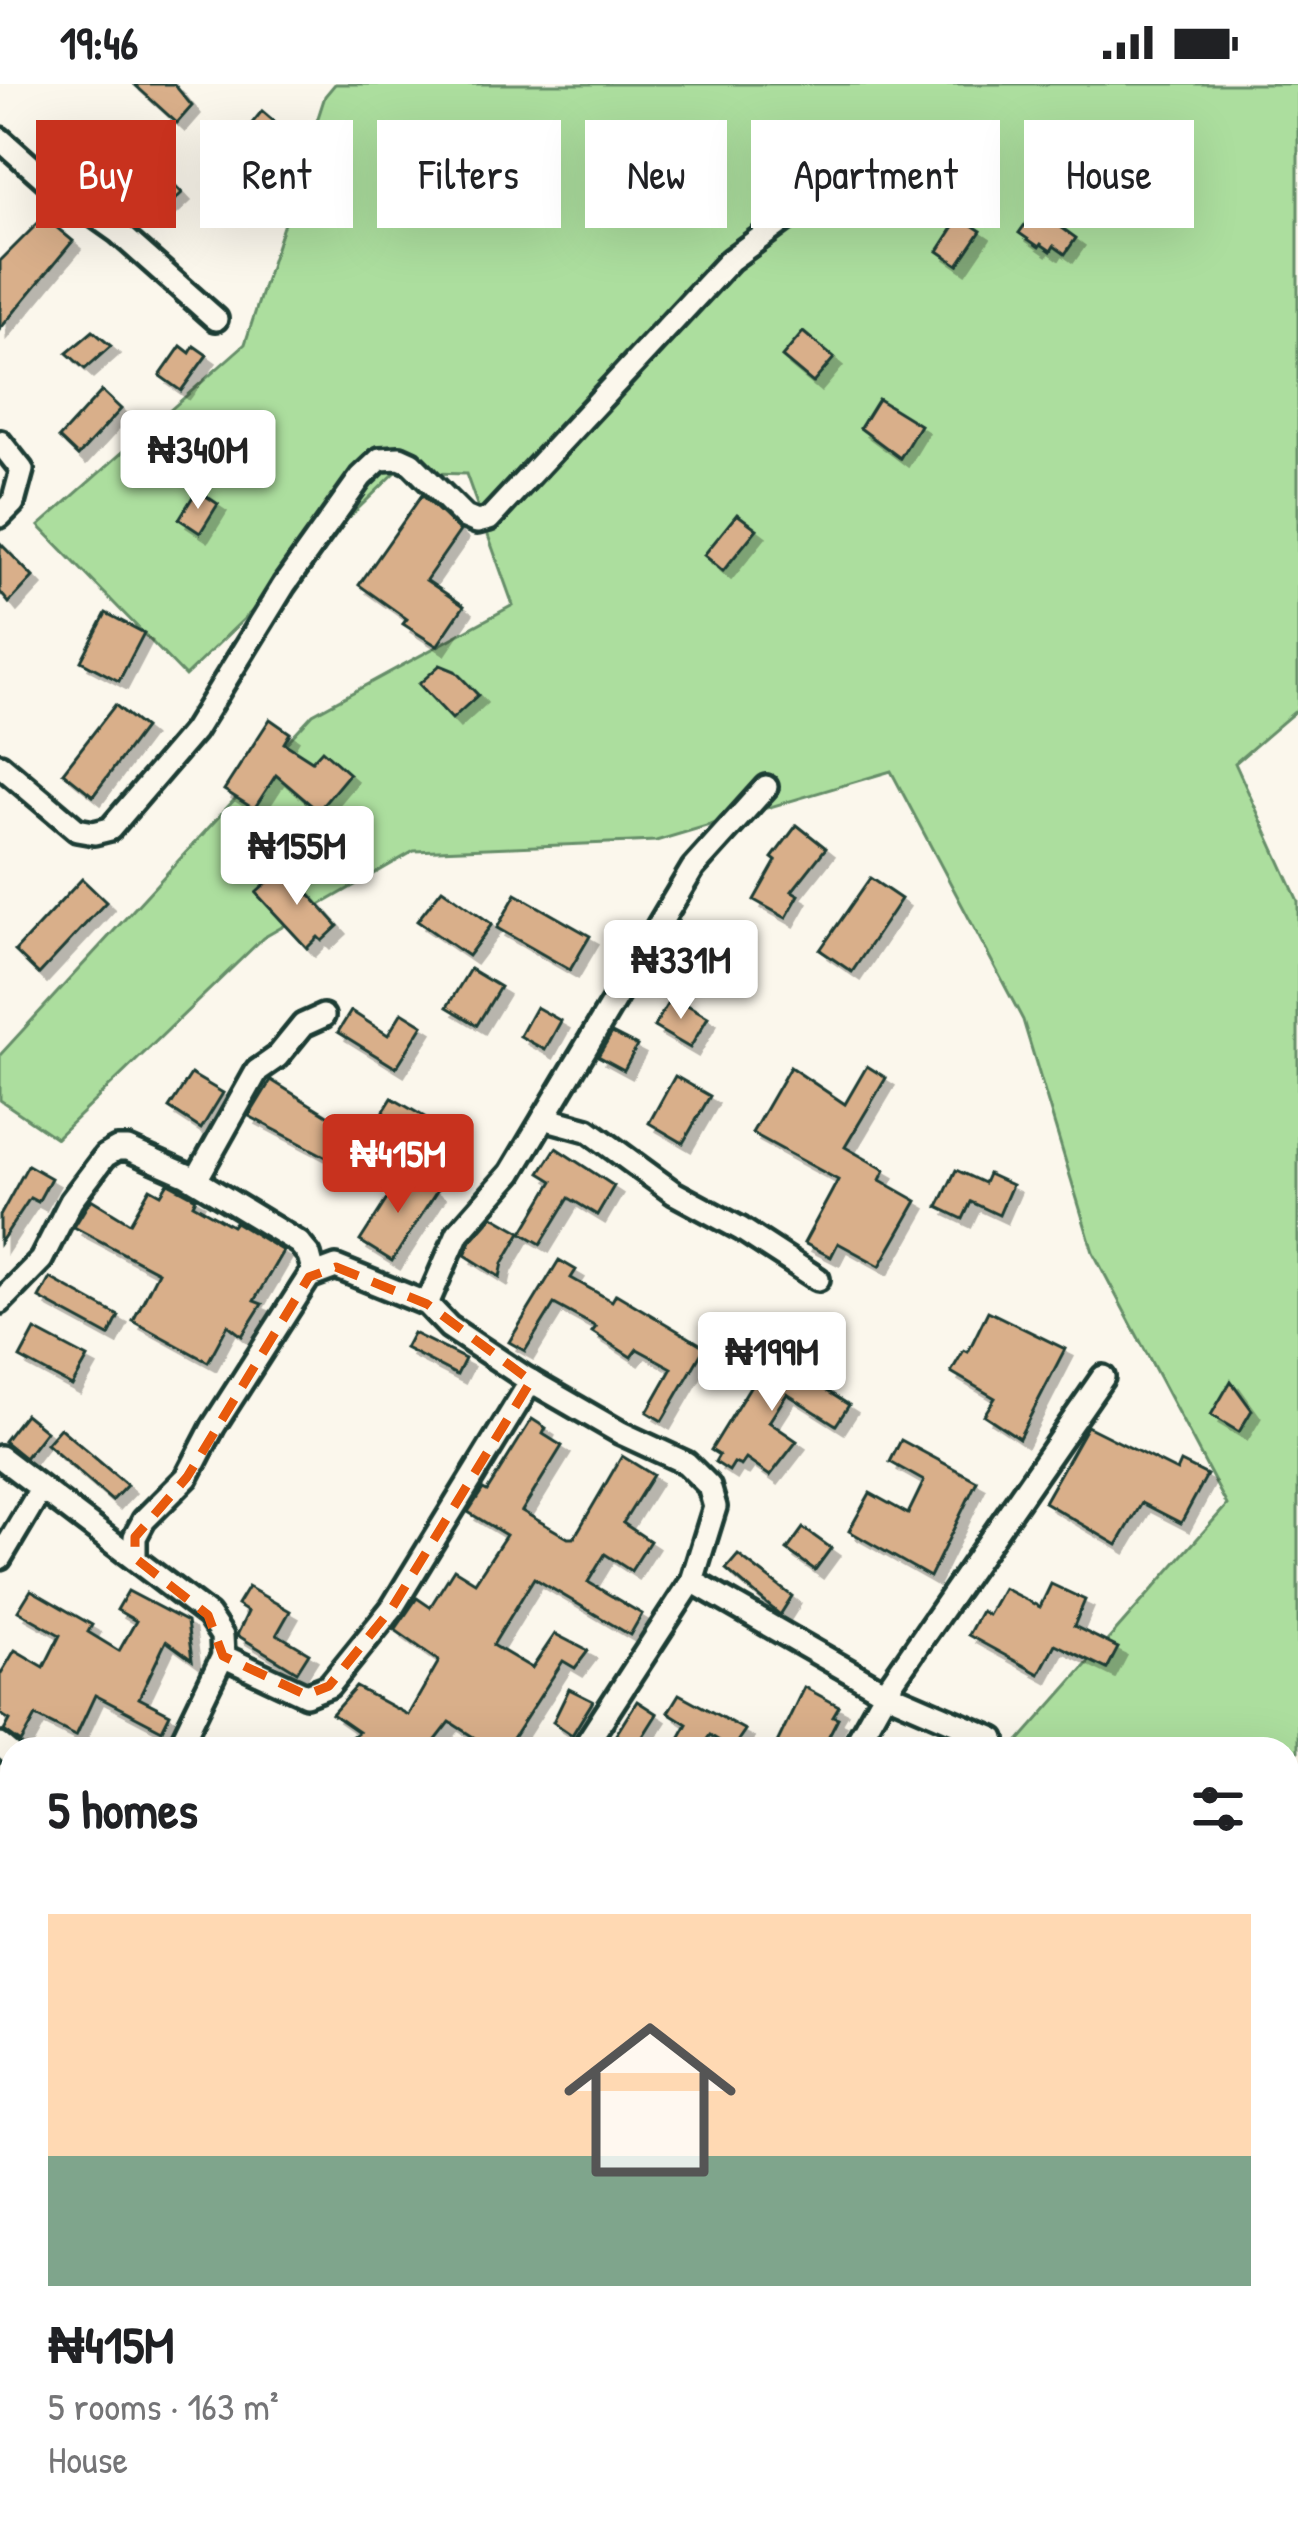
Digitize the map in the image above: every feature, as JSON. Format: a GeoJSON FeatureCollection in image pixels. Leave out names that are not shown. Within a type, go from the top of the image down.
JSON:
{"type":"FeatureCollection","features":[{"type":"Feature","properties":{"kind":"street"},"geometry":{"type":"LineString","coordinates":[[0,140],[53,187],[118,232],[216,319]]}},
{"type":"Feature","properties":{"kind":"street"},"geometry":{"type":"LineString","coordinates":[[0,765],[77,830],[110,830],[194,731],[284,584],[380,458],[411,463],[465,517],[477,522],[489,518],[730,260],[774,228]]}},
{"type":"Feature","properties":{"kind":"street"},"geometry":{"type":"LineString","coordinates":[[0,442],[22,470],[13,503],[0,516]]}},
{"type":"Feature","properties":{"kind":"street"},"geometry":{"type":"LineString","coordinates":[[427,1304],[458,1233],[512,1174],[693,868],[766,787]]}},
{"type":"Feature","properties":{"kind":"street"},"geometry":{"type":"LineString","coordinates":[[196,1180],[257,1071],[277,1057],[303,1025],[322,1016]]}},
{"type":"Feature","properties":{"kind":"street"},"geometry":{"type":"LineString","coordinates":[[544,1118],[588,1130],[674,1193],[742,1229],[818,1279]]}},
{"type":"Feature","properties":{"kind":"street"},"geometry":{"type":"LineString","coordinates":[[0,1302],[41,1260],[71,1202],[105,1156],[128,1149],[196,1180],[299,1243],[309,1255],[314,1274]]}},
{"type":"Feature","properties":{"kind":"street"},"geometry":{"type":"LineString","coordinates":[[135,1558],[135,1538],[144,1520],[187,1477],[213,1427],[314,1274],[336,1267],[427,1304],[449,1327],[531,1381],[621,1433],[686,1463],[709,1486],[715,1507],[692,1581],[591,1737]]}},
{"type":"Feature","properties":{"kind":"street"},"geometry":{"type":"LineString","coordinates":[[860,1737],[885,1692],[1103,1378]]}},
{"type":"Feature","properties":{"kind":"street"},"geometry":{"type":"LineString","coordinates":[[223,1656],[306,1695],[329,1686],[392,1608],[531,1381]]}},
{"type":"Feature","properties":{"kind":"street"},"geometry":{"type":"LineString","coordinates":[[0,1457],[208,1615],[222,1636],[223,1656],[184,1737]]}},
{"type":"Feature","properties":{"kind":"street"},"geometry":{"type":"LineString","coordinates":[[0,1558],[41,1489]]}},
{"type":"Feature","properties":{"kind":"street"},"geometry":{"type":"LineString","coordinates":[[692,1581],[885,1692],[989,1737]]}},
{"type":"Feature","properties":{"kind":"highlighted area"},"geometry":{"type":"Polygon","coordinates":[[[336,1267],[427,1304],[531,1381],[392,1608],[329,1686],[306,1695],[223,1656],[208,1615],[135,1558],[135,1537],[187,1477],[309,1277],[336,1267]]]}},
{"type":"Feature","properties":{"kind":"green space"},"geometry":{"type":"Polygon","coordinates":[[[335,84],[1298,84],[1298,709],[1235,763],[1298,901],[1298,1737],[1023,1737],[1227,1505],[1093,1252],[1023,1020],[891,771],[656,841],[414,851],[263,938],[56,1138],[0,1100],[0,1055],[313,714],[513,605],[466,474],[396,472],[185,676],[39,526],[245,344],[282,228],[353,228],[353,120],[317,120],[325,96],[335,84]]]}},
{"type":"Feature","properties":{"kind":"building"},"geometry":{"type":"Polygon","coordinates":[[[134,84],[174,84],[192,106],[177,123],[134,84]]]}},
{"type":"Feature","properties":{"kind":"building"},"geometry":{"type":"Polygon","coordinates":[[[36,225],[57,228],[73,241],[0,329],[0,261],[36,225]]]}},
{"type":"Feature","properties":{"kind":"building"},"geometry":{"type":"Polygon","coordinates":[[[1024,226],[1062,228],[1076,238],[1065,254],[1054,246],[1051,251],[1039,247],[1019,233],[1024,226]]]}},
{"type":"Feature","properties":{"kind":"building"},"geometry":{"type":"Polygon","coordinates":[[[953,228],[981,231],[958,265],[938,251],[953,228]]]}},
{"type":"Feature","properties":{"kind":"building"},"geometry":{"type":"Polygon","coordinates":[[[93,331],[111,346],[85,369],[67,353],[93,331]]]}},
{"type":"Feature","properties":{"kind":"building"},"geometry":{"type":"Polygon","coordinates":[[[803,332],[834,358],[813,383],[782,357],[803,332]]]}},
{"type":"Feature","properties":{"kind":"building"},"geometry":{"type":"Polygon","coordinates":[[[181,346],[190,353],[194,346],[207,355],[181,391],[160,376],[181,346]]]}},
{"type":"Feature","properties":{"kind":"building"},"geometry":{"type":"Polygon","coordinates":[[[102,391],[121,409],[78,456],[59,438],[102,391]]]}},
{"type":"Feature","properties":{"kind":"building"},"geometry":{"type":"Polygon","coordinates":[[[878,399],[920,425],[900,458],[860,428],[878,399]]]}},
{"type":"Feature","properties":{"kind":"building"},"geometry":{"type":"Polygon","coordinates":[[[197,490],[218,504],[200,533],[179,519],[197,490]]]}},
{"type":"Feature","properties":{"kind":"building"},"geometry":{"type":"Polygon","coordinates":[[[422,495],[460,531],[426,580],[464,606],[437,646],[403,624],[407,619],[359,585],[422,495]]]}},
{"type":"Feature","properties":{"kind":"building"},"geometry":{"type":"Polygon","coordinates":[[[737,514],[757,529],[723,571],[704,555],[737,514]]]}},
{"type":"Feature","properties":{"kind":"building"},"geometry":{"type":"Polygon","coordinates":[[[0,543],[33,577],[9,603],[0,592],[0,543]]]}},
{"type":"Feature","properties":{"kind":"building"},"geometry":{"type":"Polygon","coordinates":[[[106,613],[144,633],[119,681],[81,661],[106,613]]]}},
{"type":"Feature","properties":{"kind":"building"},"geometry":{"type":"Polygon","coordinates":[[[440,665],[455,671],[478,695],[452,719],[419,684],[440,665]]]}},
{"type":"Feature","properties":{"kind":"building"},"geometry":{"type":"Polygon","coordinates":[[[115,705],[144,728],[93,796],[63,772],[115,705]]]}},
{"type":"Feature","properties":{"kind":"building"},"geometry":{"type":"Polygon","coordinates":[[[270,719],[290,733],[284,743],[312,761],[322,750],[349,774],[318,811],[276,775],[254,809],[224,790],[270,719]]]}},
{"type":"Feature","properties":{"kind":"building"},"geometry":{"type":"Polygon","coordinates":[[[797,825],[826,848],[792,891],[799,895],[786,918],[754,900],[776,861],[772,858],[797,825]]]}},
{"type":"Feature","properties":{"kind":"building"},"geometry":{"type":"Polygon","coordinates":[[[285,867],[338,926],[307,948],[256,893],[285,867]]]}},
{"type":"Feature","properties":{"kind":"building"},"geometry":{"type":"Polygon","coordinates":[[[870,878],[901,899],[852,972],[820,950],[870,878]]]}},
{"type":"Feature","properties":{"kind":"building"},"geometry":{"type":"Polygon","coordinates":[[[82,879],[106,902],[39,974],[15,951],[82,879]]]}},
{"type":"Feature","properties":{"kind":"building"},"geometry":{"type":"Polygon","coordinates":[[[442,889],[492,924],[468,956],[417,921],[442,889]]]}},
{"type":"Feature","properties":{"kind":"building"},"geometry":{"type":"Polygon","coordinates":[[[516,894],[590,936],[570,970],[497,928],[516,894]]]}},
{"type":"Feature","properties":{"kind":"building"},"geometry":{"type":"Polygon","coordinates":[[[670,935],[699,958],[682,980],[656,959],[670,935]]]}},
{"type":"Feature","properties":{"kind":"building"},"geometry":{"type":"Polygon","coordinates":[[[470,969],[500,987],[477,1025],[447,1007],[470,969]]]}},
{"type":"Feature","properties":{"kind":"building"},"geometry":{"type":"Polygon","coordinates":[[[672,996],[708,1017],[690,1048],[654,1027],[672,996]]]}},
{"type":"Feature","properties":{"kind":"building"},"geometry":{"type":"Polygon","coordinates":[[[536,1007],[561,1021],[545,1050],[520,1036],[536,1007]]]}},
{"type":"Feature","properties":{"kind":"building"},"geometry":{"type":"Polygon","coordinates":[[[351,1011],[388,1035],[402,1012],[423,1025],[396,1068],[338,1032],[351,1011]]]}},
{"type":"Feature","properties":{"kind":"building"},"geometry":{"type":"Polygon","coordinates":[[[612,1033],[637,1046],[624,1070],[598,1056],[612,1033]]]}},
{"type":"Feature","properties":{"kind":"building"},"geometry":{"type":"Polygon","coordinates":[[[867,1066],[886,1078],[845,1147],[885,1170],[880,1180],[917,1201],[880,1266],[838,1243],[831,1257],[804,1243],[838,1180],[752,1133],[790,1067],[845,1104],[867,1066]]]}},
{"type":"Feature","properties":{"kind":"building"},"geometry":{"type":"Polygon","coordinates":[[[191,1074],[223,1093],[201,1129],[169,1108],[191,1074]]]}},
{"type":"Feature","properties":{"kind":"building"},"geometry":{"type":"Polygon","coordinates":[[[675,1076],[710,1096],[683,1143],[649,1123],[675,1076]]]}},
{"type":"Feature","properties":{"kind":"building"},"geometry":{"type":"Polygon","coordinates":[[[271,1080],[382,1149],[364,1177],[249,1116],[271,1080]]]}},
{"type":"Feature","properties":{"kind":"building"},"geometry":{"type":"Polygon","coordinates":[[[392,1098],[457,1136],[447,1152],[382,1114],[392,1098]]]}},
{"type":"Feature","properties":{"kind":"building"},"geometry":{"type":"Polygon","coordinates":[[[556,1148],[614,1186],[597,1215],[569,1198],[541,1244],[522,1233],[553,1181],[540,1173],[556,1148]]]}},
{"type":"Feature","properties":{"kind":"building"},"geometry":{"type":"Polygon","coordinates":[[[28,1165],[51,1178],[38,1202],[30,1198],[0,1243],[0,1216],[28,1165]]]}},
{"type":"Feature","properties":{"kind":"building"},"geometry":{"type":"Polygon","coordinates":[[[956,1170],[984,1183],[988,1174],[1012,1185],[999,1215],[971,1202],[963,1219],[938,1207],[956,1170]]]}},
{"type":"Feature","properties":{"kind":"building"},"geometry":{"type":"Polygon","coordinates":[[[405,1171],[437,1191],[392,1261],[360,1241],[405,1171]]]}},
{"type":"Feature","properties":{"kind":"building"},"geometry":{"type":"Polygon","coordinates":[[[168,1183],[196,1198],[193,1204],[283,1251],[254,1301],[262,1304],[242,1336],[228,1325],[208,1362],[133,1321],[158,1272],[74,1227],[91,1199],[130,1223],[150,1188],[161,1194],[168,1183]]]}},
{"type":"Feature","properties":{"kind":"building"},"geometry":{"type":"Polygon","coordinates":[[[493,1216],[521,1232],[500,1277],[465,1255],[493,1216]]]}},
{"type":"Feature","properties":{"kind":"building"},"geometry":{"type":"Polygon","coordinates":[[[559,1260],[576,1270],[571,1278],[612,1301],[616,1294],[705,1347],[662,1421],[647,1412],[672,1368],[637,1349],[631,1357],[592,1332],[596,1327],[554,1304],[525,1351],[509,1342],[559,1260]]]}},
{"type":"Feature","properties":{"kind":"building"},"geometry":{"type":"Polygon","coordinates":[[[50,1278],[119,1316],[109,1336],[39,1298],[50,1278]]]}},
{"type":"Feature","properties":{"kind":"building"},"geometry":{"type":"Polygon","coordinates":[[[988,1311],[1065,1349],[1019,1438],[984,1415],[995,1398],[951,1372],[964,1350],[968,1352],[988,1311]]]}},
{"type":"Feature","properties":{"kind":"building"},"geometry":{"type":"Polygon","coordinates":[[[35,1330],[88,1358],[72,1386],[20,1358],[35,1330]]]}},
{"type":"Feature","properties":{"kind":"building"},"geometry":{"type":"Polygon","coordinates":[[[413,1333],[465,1359],[457,1375],[405,1348],[413,1333]]]}},
{"type":"Feature","properties":{"kind":"building"},"geometry":{"type":"Polygon","coordinates":[[[780,1338],[799,1351],[788,1366],[849,1405],[836,1425],[787,1394],[769,1422],[797,1441],[770,1476],[746,1459],[741,1466],[734,1463],[729,1471],[715,1462],[719,1455],[711,1450],[780,1338]]]}},
{"type":"Feature","properties":{"kind":"building"},"geometry":{"type":"Polygon","coordinates":[[[1231,1381],[1252,1410],[1239,1432],[1211,1415],[1231,1381]]]}},
{"type":"Feature","properties":{"kind":"building"},"geometry":{"type":"Polygon","coordinates":[[[25,1414],[46,1431],[25,1458],[4,1441],[25,1414]]]}},
{"type":"Feature","properties":{"kind":"building"},"geometry":{"type":"Polygon","coordinates":[[[532,1419],[546,1428],[543,1434],[562,1446],[522,1511],[568,1538],[574,1538],[622,1456],[653,1475],[623,1523],[650,1541],[631,1571],[605,1554],[588,1582],[642,1614],[630,1635],[534,1578],[493,1645],[532,1668],[555,1634],[588,1651],[575,1668],[563,1661],[514,1737],[473,1737],[450,1722],[438,1737],[351,1737],[358,1732],[332,1714],[356,1687],[408,1715],[439,1661],[395,1630],[417,1598],[430,1607],[454,1569],[475,1582],[506,1535],[468,1512],[483,1489],[487,1491],[532,1419]]]}},
{"type":"Feature","properties":{"kind":"building"},"geometry":{"type":"Polygon","coordinates":[[[1087,1426],[1177,1471],[1181,1462],[1207,1475],[1181,1523],[1142,1503],[1117,1545],[1044,1502],[1087,1426]]]}},
{"type":"Feature","properties":{"kind":"building"},"geometry":{"type":"Polygon","coordinates":[[[60,1428],[127,1485],[112,1501],[46,1444],[60,1428]]]}},
{"type":"Feature","properties":{"kind":"building"},"geometry":{"type":"Polygon","coordinates":[[[901,1440],[977,1481],[930,1577],[849,1531],[870,1493],[908,1514],[924,1481],[890,1462],[901,1440]]]}},
{"type":"Feature","properties":{"kind":"building"},"geometry":{"type":"Polygon","coordinates":[[[803,1528],[831,1548],[815,1570],[787,1550],[803,1528]]]}},
{"type":"Feature","properties":{"kind":"building"},"geometry":{"type":"Polygon","coordinates":[[[738,1555],[792,1596],[780,1615],[726,1569],[738,1555]]]}},
{"type":"Feature","properties":{"kind":"building"},"geometry":{"type":"Polygon","coordinates":[[[1051,1584],[1085,1600],[1074,1626],[1118,1648],[1107,1669],[1055,1644],[1039,1674],[968,1635],[981,1611],[988,1615],[1003,1588],[1040,1607],[1051,1584]]]}},
{"type":"Feature","properties":{"kind":"building"},"geometry":{"type":"Polygon","coordinates":[[[248,1587],[290,1611],[277,1634],[309,1653],[297,1672],[237,1635],[248,1612],[237,1605],[248,1587]]]}},
{"type":"Feature","properties":{"kind":"building"},"geometry":{"type":"Polygon","coordinates":[[[31,1590],[92,1625],[88,1632],[119,1651],[136,1621],[117,1610],[128,1591],[187,1622],[192,1660],[166,1641],[139,1698],[170,1714],[162,1730],[95,1695],[76,1736],[36,1716],[24,1737],[4,1731],[10,1720],[0,1714],[0,1675],[15,1650],[44,1667],[60,1635],[18,1611],[31,1590]]]}},
{"type":"Feature","properties":{"kind":"building"},"geometry":{"type":"Polygon","coordinates":[[[804,1687],[839,1706],[828,1737],[780,1737],[804,1687]]]}},
{"type":"Feature","properties":{"kind":"building"},"geometry":{"type":"Polygon","coordinates":[[[569,1689],[593,1701],[572,1735],[553,1722],[569,1689]]]}},
{"type":"Feature","properties":{"kind":"building"},"geometry":{"type":"Polygon","coordinates":[[[679,1694],[745,1730],[740,1737],[680,1737],[687,1724],[668,1712],[679,1694]]]}},
{"type":"Feature","properties":{"kind":"building"},"geometry":{"type":"Polygon","coordinates":[[[637,1701],[657,1714],[643,1737],[614,1737],[637,1701]]]}}]}
